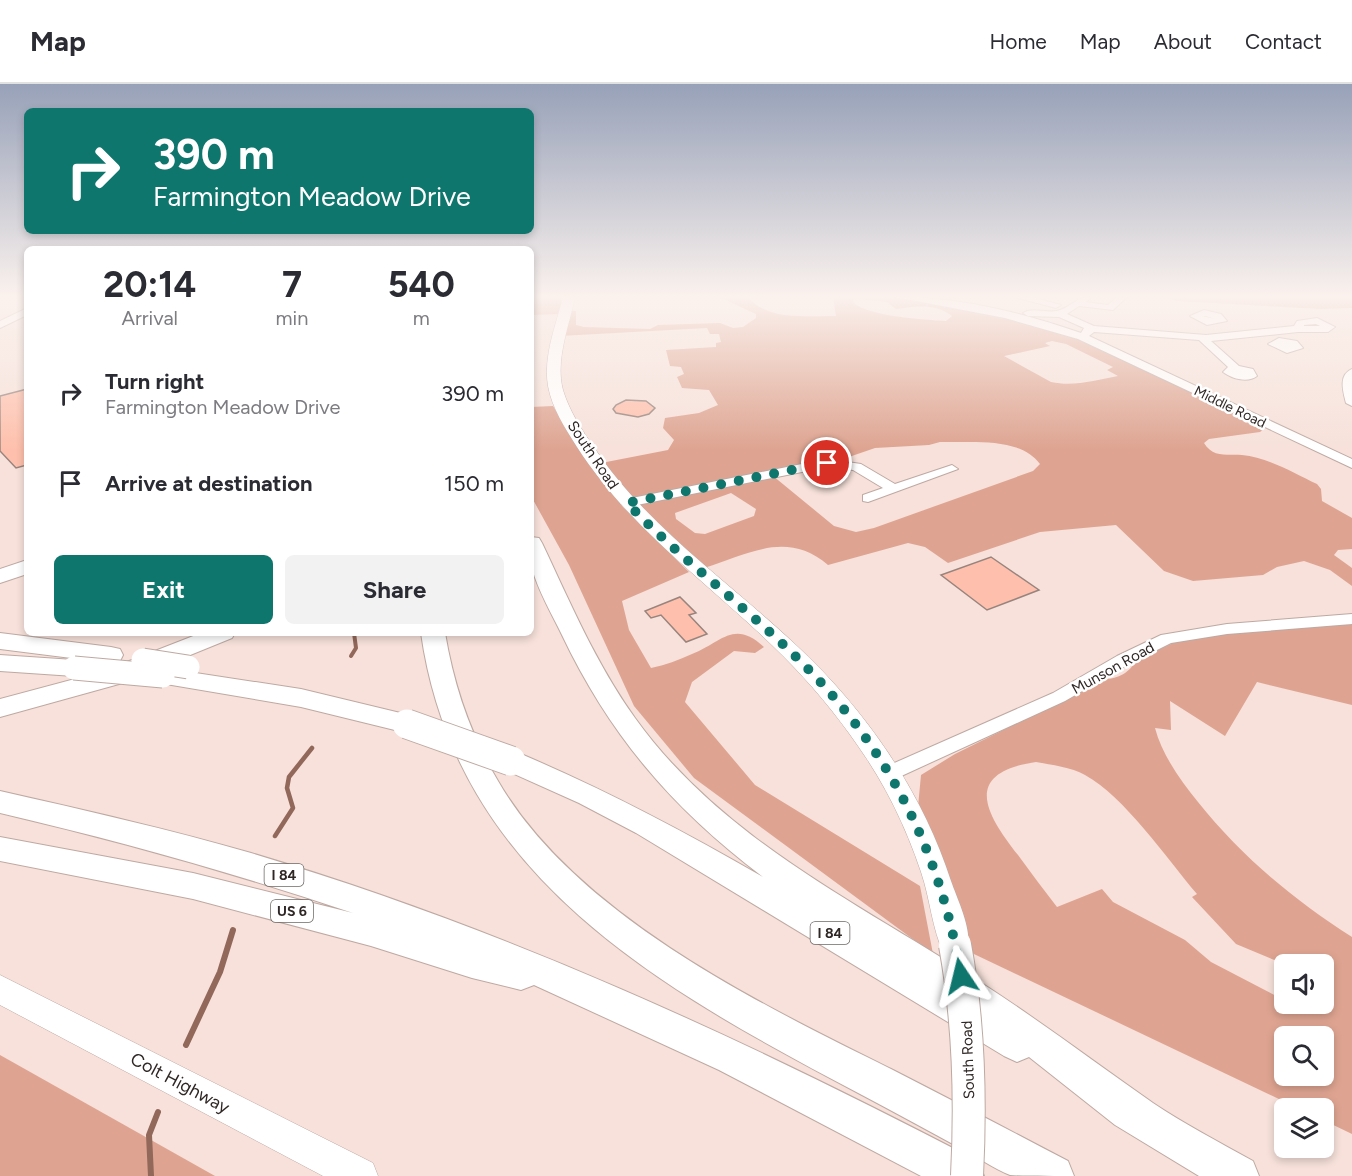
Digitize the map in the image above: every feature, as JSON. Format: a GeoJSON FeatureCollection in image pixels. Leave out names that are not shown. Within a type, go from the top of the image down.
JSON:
{"type":"FeatureCollection","features":[{"type":"Feature","properties":{"kind":"highway"},"geometry":{"type":"LineString","coordinates":[[534,549],[577,642],[610,701],[644,749],[698,806],[746,848],[792,882],[1000,1014],[1142,1119]]}},
{"type":"Feature","properties":{"kind":"highway"},"geometry":{"type":"LineString","coordinates":[[0,576],[24,568]]}},
{"type":"Feature","properties":{"kind":"highway"},"geometry":{"type":"LineString","coordinates":[[0,708],[110,678],[215,636]]}},
{"type":"Feature","properties":{"kind":"highway"},"geometry":{"type":"LineString","coordinates":[[434,636],[449,708],[462,742],[484,783],[531,846],[601,916],[652,956],[724,1002],[1053,1176]]}},
{"type":"Feature","properties":{"kind":"highway"},"geometry":{"type":"LineString","coordinates":[[0,641],[188,667],[259,681],[334,705]]}},
{"type":"Feature","properties":{"kind":"highway","name":"I 84"},"geometry":{"type":"LineString","coordinates":[[0,663],[163,676],[232,685],[334,705],[407,724],[511,761],[589,795],[658,830],[1238,1176]]}},
{"type":"Feature","properties":{"kind":"highway","name":"I 84"},"geometry":{"type":"LineString","coordinates":[[0,801],[148,836],[280,874],[392,912],[559,978],[747,1064],[965,1176]]}},
{"type":"Feature","properties":{"kind":"highway","name":"US 6"},"geometry":{"type":"LineString","coordinates":[[8,852],[192,886],[371,932],[494,969],[559,978]]}},
{"type":"Feature","properties":{"kind":"main road","name":"South Road"},"geometry":{"type":"LineString","coordinates":[[558,348],[554,366],[558,397],[588,452],[627,503],[687,562],[807,668],[849,716],[890,773],[916,821],[943,895],[955,945],[966,1011],[969,1052],[965,1176]]}},
{"type":"Feature","properties":{"kind":"main road","name":"Colt Highway"},"geometry":{"type":"LineString","coordinates":[[0,989],[360,1176]]}},
{"type":"Feature","properties":{"kind":"street","name":"Middle Road"},"geometry":{"type":"LineString","coordinates":[[1116,348],[1352,464]]}},
{"type":"Feature","properties":{"kind":"street"},"geometry":{"type":"LineString","coordinates":[[1213,348],[1235,368]]}},
{"type":"Feature","properties":{"kind":"street"},"geometry":{"type":"LineString","coordinates":[[1352,372],[1347,385],[1352,403]]}},
{"type":"Feature","properties":{"kind":"street"},"geometry":{"type":"LineString","coordinates":[[627,503],[827,463],[856,467],[893,489]]}},
{"type":"Feature","properties":{"kind":"street"},"geometry":{"type":"LineString","coordinates":[[868,498],[952,469]]}},
{"type":"Feature","properties":{"kind":"street","name":"Munson Road"},"geometry":{"type":"LineString","coordinates":[[890,773],[1059,697],[1123,660],[1167,639],[1216,630],[1352,620]]}},
{"type":"Feature","properties":{"kind":"shaded area"},"geometry":{"type":"Polygon","coordinates":[[[700,348],[1041,348],[1004,356],[1051,382],[1077,383],[1118,376],[1107,370],[1113,367],[1074,348],[1099,348],[1263,423],[1264,429],[1260,432],[1209,439],[1204,443],[1216,453],[1261,459],[1317,484],[1321,489],[1322,501],[1352,518],[1352,549],[1338,550],[1334,555],[1352,568],[1352,586],[1330,570],[1304,561],[1277,567],[1263,575],[1193,581],[1164,571],[1116,525],[1040,532],[948,563],[925,547],[908,543],[828,565],[798,549],[783,547],[752,552],[704,568],[596,464],[668,450],[674,440],[663,428],[665,418],[699,413],[718,405],[709,390],[682,388],[677,377],[684,374],[681,367],[670,366],[666,350],[700,348]],[[940,442],[929,445],[875,448],[846,458],[833,458],[767,471],[834,526],[856,532],[874,528],[1033,471],[1040,464],[1031,455],[1007,445],[940,442]],[[731,493],[675,513],[676,519],[695,533],[705,534],[754,516],[756,509],[731,493]]]}},
{"type":"Feature","properties":{"kind":"shaded area"},"geometry":{"type":"Polygon","coordinates":[[[553,406],[587,461],[623,507],[689,572],[622,601],[629,630],[651,668],[682,658],[720,639],[736,634],[754,639],[764,647],[755,653],[734,651],[692,682],[685,702],[755,785],[920,886],[933,954],[694,778],[634,706],[569,565],[534,501],[534,407],[553,406]]]}},
{"type":"Feature","properties":{"kind":"shaded area"},"geometry":{"type":"Polygon","coordinates":[[[1352,619],[1352,705],[1257,682],[1225,736],[1170,701],[1171,730],[1155,728],[1167,758],[1179,776],[1232,841],[1269,876],[1309,908],[1352,937],[1352,1134],[1334,1125],[1334,1098],[1277,1098],[955,945],[916,828],[921,775],[955,754],[1106,679],[1123,674],[1135,661],[1171,644],[1171,638],[1352,619]],[[1036,762],[1012,767],[997,775],[989,785],[987,797],[997,825],[1057,907],[1102,889],[1113,902],[1185,940],[1211,962],[1274,995],[1274,1014],[1334,1014],[1334,954],[1274,954],[1274,960],[1236,944],[1192,897],[1197,894],[1130,813],[1100,785],[1085,775],[1036,762]]]}},
{"type":"Feature","properties":{"kind":"shaded area"},"geometry":{"type":"Polygon","coordinates":[[[0,1055],[215,1176],[0,1176],[0,1055]]]}},
{"type":"Feature","properties":{"kind":"building"},"geometry":{"type":"Polygon","coordinates":[[[24,390],[24,466],[16,468],[0,451],[0,396],[24,390]]]}},
{"type":"Feature","properties":{"kind":"building"},"geometry":{"type":"Polygon","coordinates":[[[626,400],[646,401],[655,408],[649,414],[638,417],[616,413],[613,409],[616,405],[626,400]]]}},
{"type":"Feature","properties":{"kind":"building"},"geometry":{"type":"Polygon","coordinates":[[[991,557],[1039,590],[987,610],[941,575],[991,557]]]}},
{"type":"Feature","properties":{"kind":"building"},"geometry":{"type":"Polygon","coordinates":[[[680,597],[696,613],[689,615],[707,634],[686,642],[661,615],[651,618],[645,611],[680,597]]]}},
{"type":"Feature","properties":{"kind":"waterway"},"geometry":{"type":"LineString","coordinates":[[351,656],[356,648],[354,636]]}},
{"type":"Feature","properties":{"kind":"waterway"},"geometry":{"type":"LineString","coordinates":[[275,836],[293,808],[287,788],[289,777],[312,748]]}},
{"type":"Feature","properties":{"kind":"waterway"},"geometry":{"type":"LineString","coordinates":[[186,1045],[220,972],[233,930]]}},
{"type":"Feature","properties":{"kind":"waterway"},"geometry":{"type":"LineString","coordinates":[[151,1176],[149,1135],[158,1112]]}},
{"type":"Feature","properties":{"kind":"route"},"geometry":{"type":"LineString","coordinates":[[827,463],[627,503],[687,562],[792,652],[831,694],[867,740],[890,773],[916,821],[929,852],[943,895],[961,976]]}}]}
